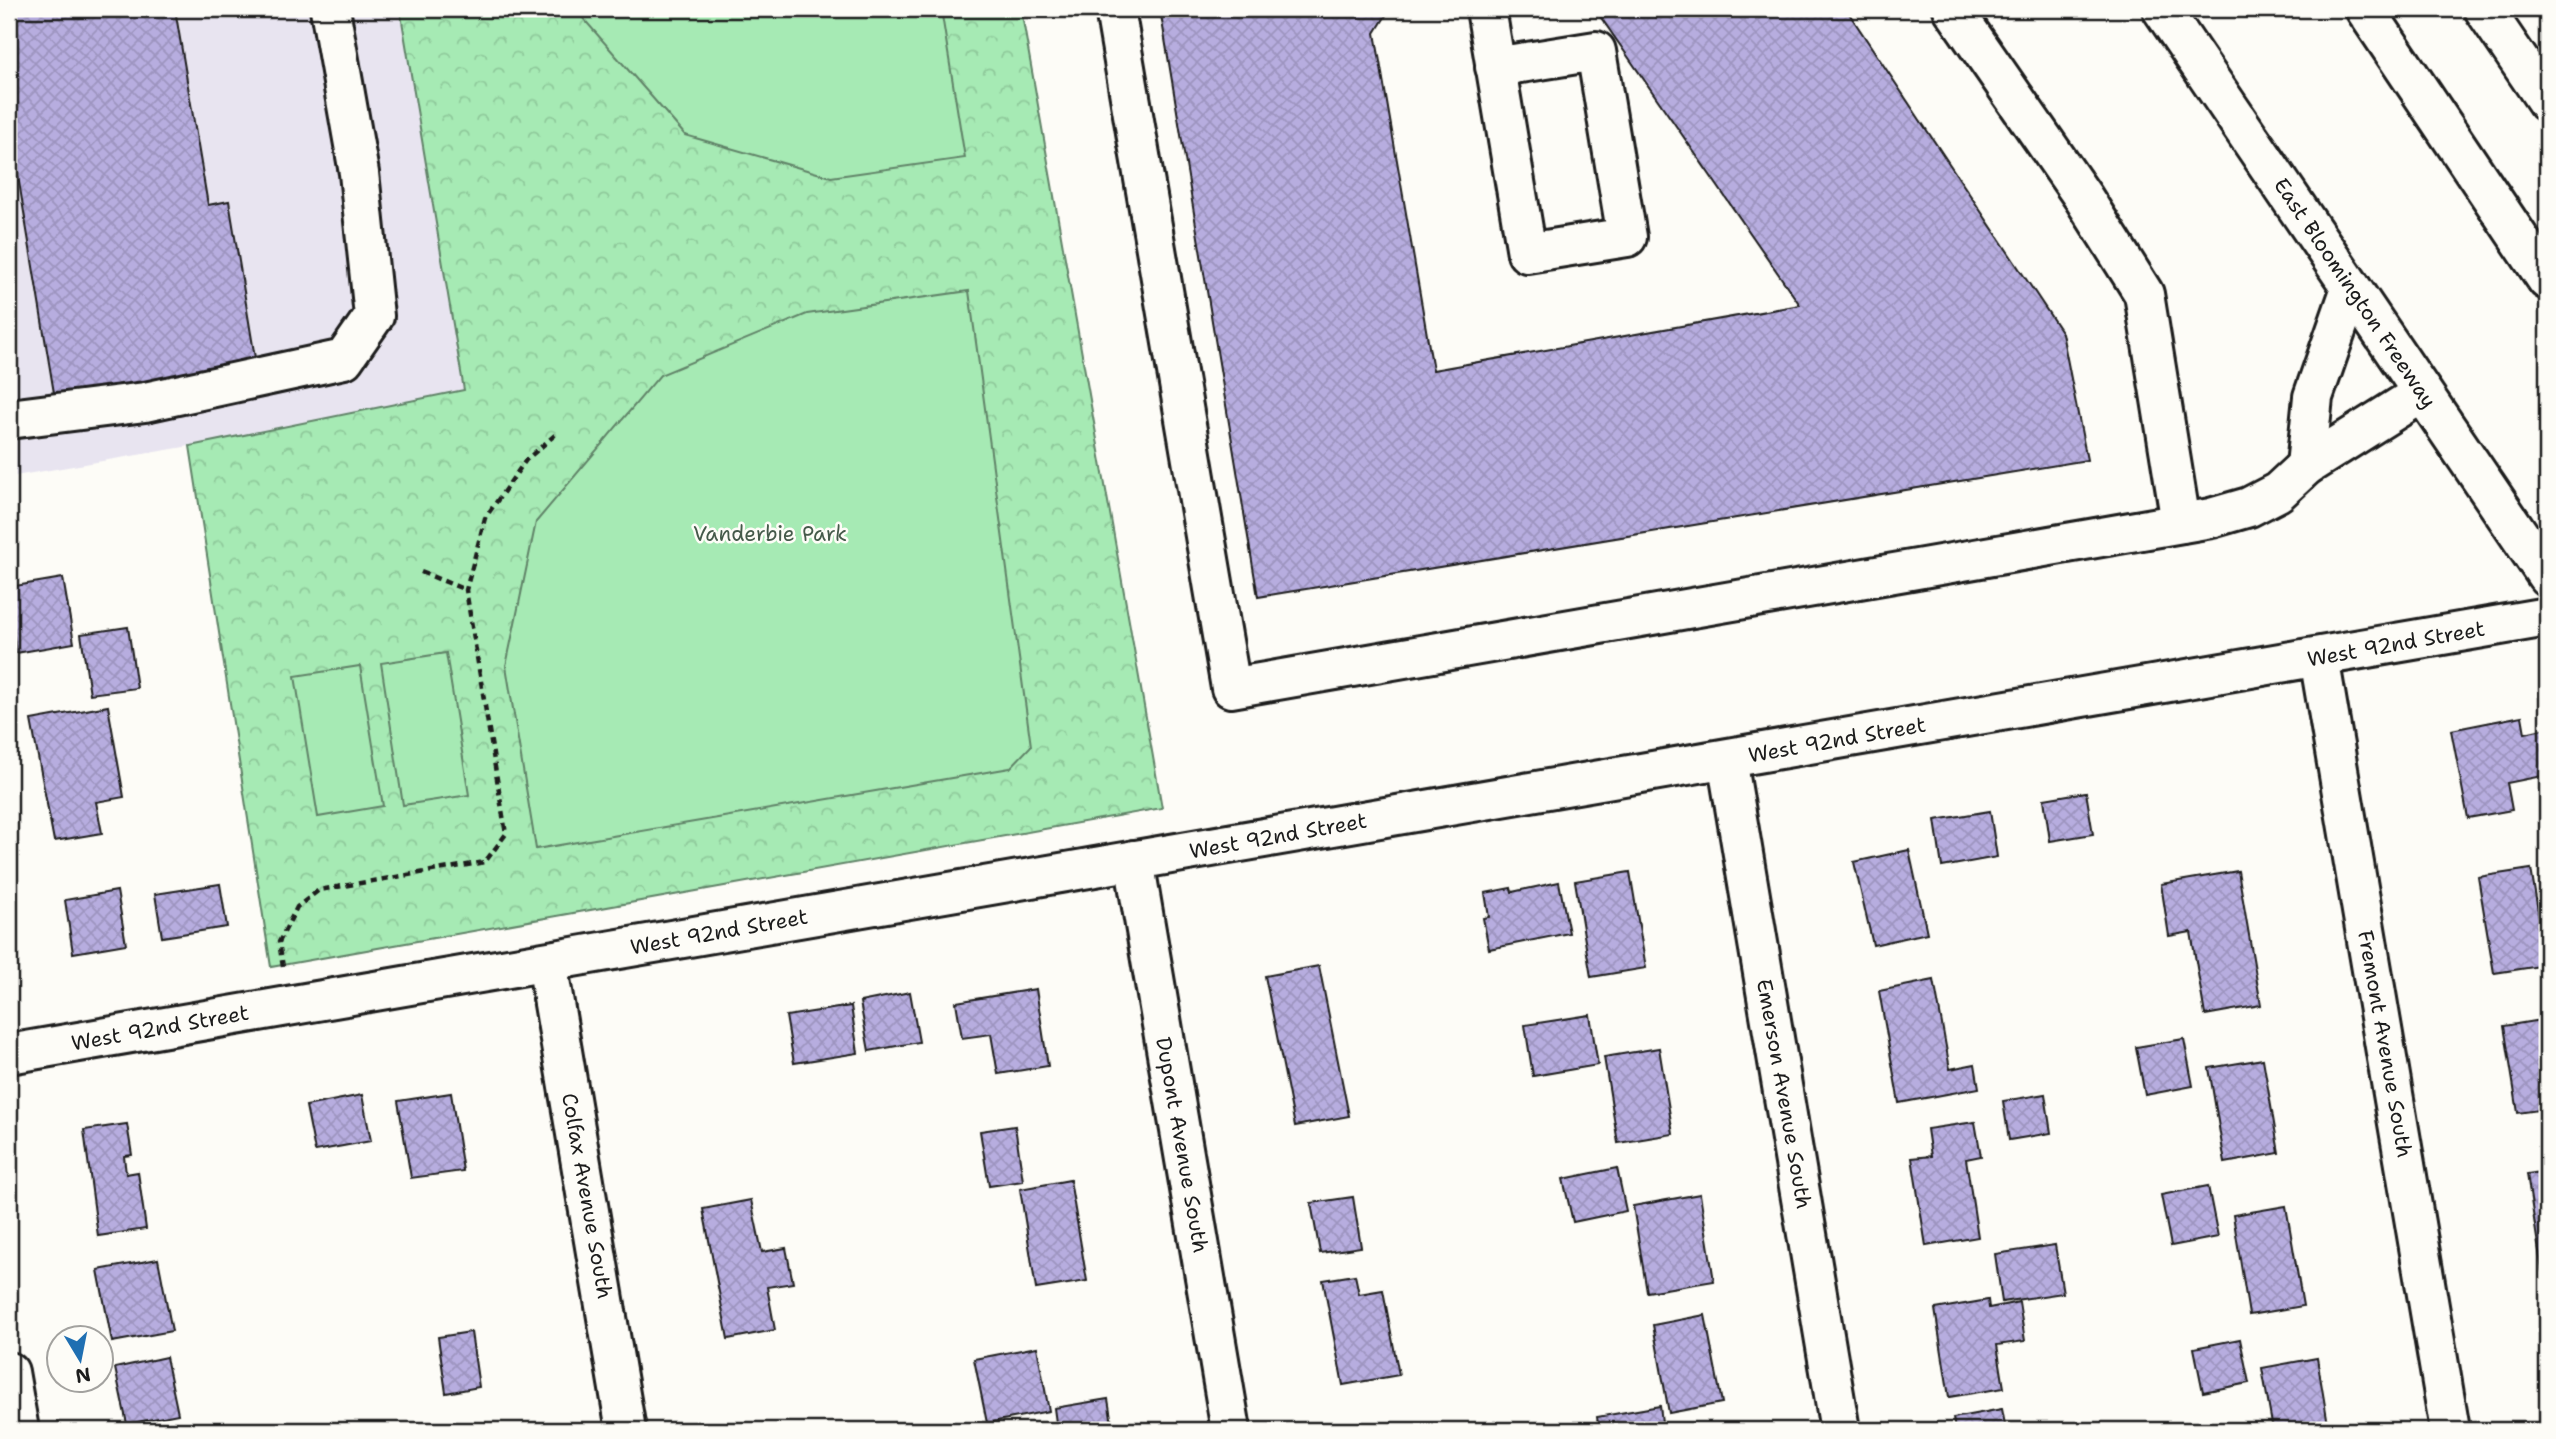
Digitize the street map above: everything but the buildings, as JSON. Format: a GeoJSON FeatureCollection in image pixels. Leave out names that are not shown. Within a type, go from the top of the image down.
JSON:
{"type":"FeatureCollection","features":[{"type":"Feature","properties":{"kind":"main road"},"geometry":{"type":"LineString","coordinates":[[9,419],[145,402],[344,359],[374,316],[359,173],[330,9]]}},
{"type":"Feature","properties":{"kind":"main road"},"geometry":{"type":"LineString","coordinates":[[1115,9],[1231,688],[2181,523],[2249,507],[2278,492],[2306,466],[2422,393]]}},
{"type":"Feature","properties":{"kind":"main road"},"geometry":{"type":"LineString","coordinates":[[1486,9],[1495,67],[1527,253],[1626,237],[1596,51],[1495,67]]}},
{"type":"Feature","properties":{"kind":"main road"},"geometry":{"type":"LineString","coordinates":[[1953,9],[2083,197],[2144,294],[2181,523]]}},
{"type":"Feature","properties":{"kind":"main road","name":"East Bloomington Freeway"},"geometry":{"type":"LineString","coordinates":[[2162,9],[2547,576]]}},
{"type":"Feature","properties":{"kind":"main road"},"geometry":{"type":"LineString","coordinates":[[2365,9],[2547,280]]}},
{"type":"Feature","properties":{"kind":"main road"},"geometry":{"type":"LineString","coordinates":[[2484,9],[2547,102]]}},
{"type":"Feature","properties":{"kind":"main road"},"geometry":{"type":"LineString","coordinates":[[2306,466],[2313,397],[2351,288]]}},
{"type":"Feature","properties":{"kind":"main road","name":"West 92nd Street"},"geometry":{"type":"LineString","coordinates":[[9,1054],[2547,617]]}},
{"type":"Feature","properties":{"kind":"main road","name":"Fremont Avenue South"},"geometry":{"type":"LineString","coordinates":[[2319,657],[2450,1430]]}},
{"type":"Feature","properties":{"kind":"main road","name":"Emerson Avenue South"},"geometry":{"type":"LineString","coordinates":[[1727,758],[1840,1430]]}},
{"type":"Feature","properties":{"kind":"main road","name":"Dupont Avenue South"},"geometry":{"type":"LineString","coordinates":[[1133,860],[1231,1430]]}},
{"type":"Feature","properties":{"kind":"main road","name":"Colfax Avenue South"},"geometry":{"type":"LineString","coordinates":[[547,962],[626,1430]]}},
{"type":"Feature","properties":{"kind":"main road"},"geometry":{"type":"LineString","coordinates":[[9,1372],[19,1430]]}},
{"type":"Feature","properties":{"kind":"path"},"geometry":{"type":"LineString","coordinates":[[290,1006],[279,942],[297,907],[319,890],[485,862],[506,834],[466,590],[485,518],[526,460],[556,434]]}},
{"type":"Feature","properties":{"kind":"path"},"geometry":{"type":"LineString","coordinates":[[421,572],[466,590]]}},
{"type":"Feature","properties":{"kind":"shaded area"},"geometry":{"type":"Polygon","coordinates":[[[9,9],[400,9],[464,391],[190,446],[9,477],[9,9]]]}},
{"type":"Feature","properties":{"kind":"green space","name":"Vanderbie Park"},"geometry":{"type":"Polygon","coordinates":[[[400,9],[1021,9],[1162,808],[271,967],[190,446],[464,390],[400,9]]]}},
{"type":"Feature","properties":{"kind":"green space"},"geometry":{"type":"Polygon","coordinates":[[[575,9],[941,9],[965,158],[831,177],[685,135],[575,9]]]}},
{"type":"Feature","properties":{"kind":"green space"},"geometry":{"type":"Polygon","coordinates":[[[969,291],[1031,746],[1010,768],[536,849],[506,666],[536,522],[660,375],[807,314],[969,291]]]}},
{"type":"Feature","properties":{"kind":"green space"},"geometry":{"type":"Polygon","coordinates":[[[446,653],[469,795],[403,805],[381,663],[446,653]]]}},
{"type":"Feature","properties":{"kind":"green space"},"geometry":{"type":"Polygon","coordinates":[[[360,666],[383,806],[318,817],[295,676],[360,666]]]}}]}
